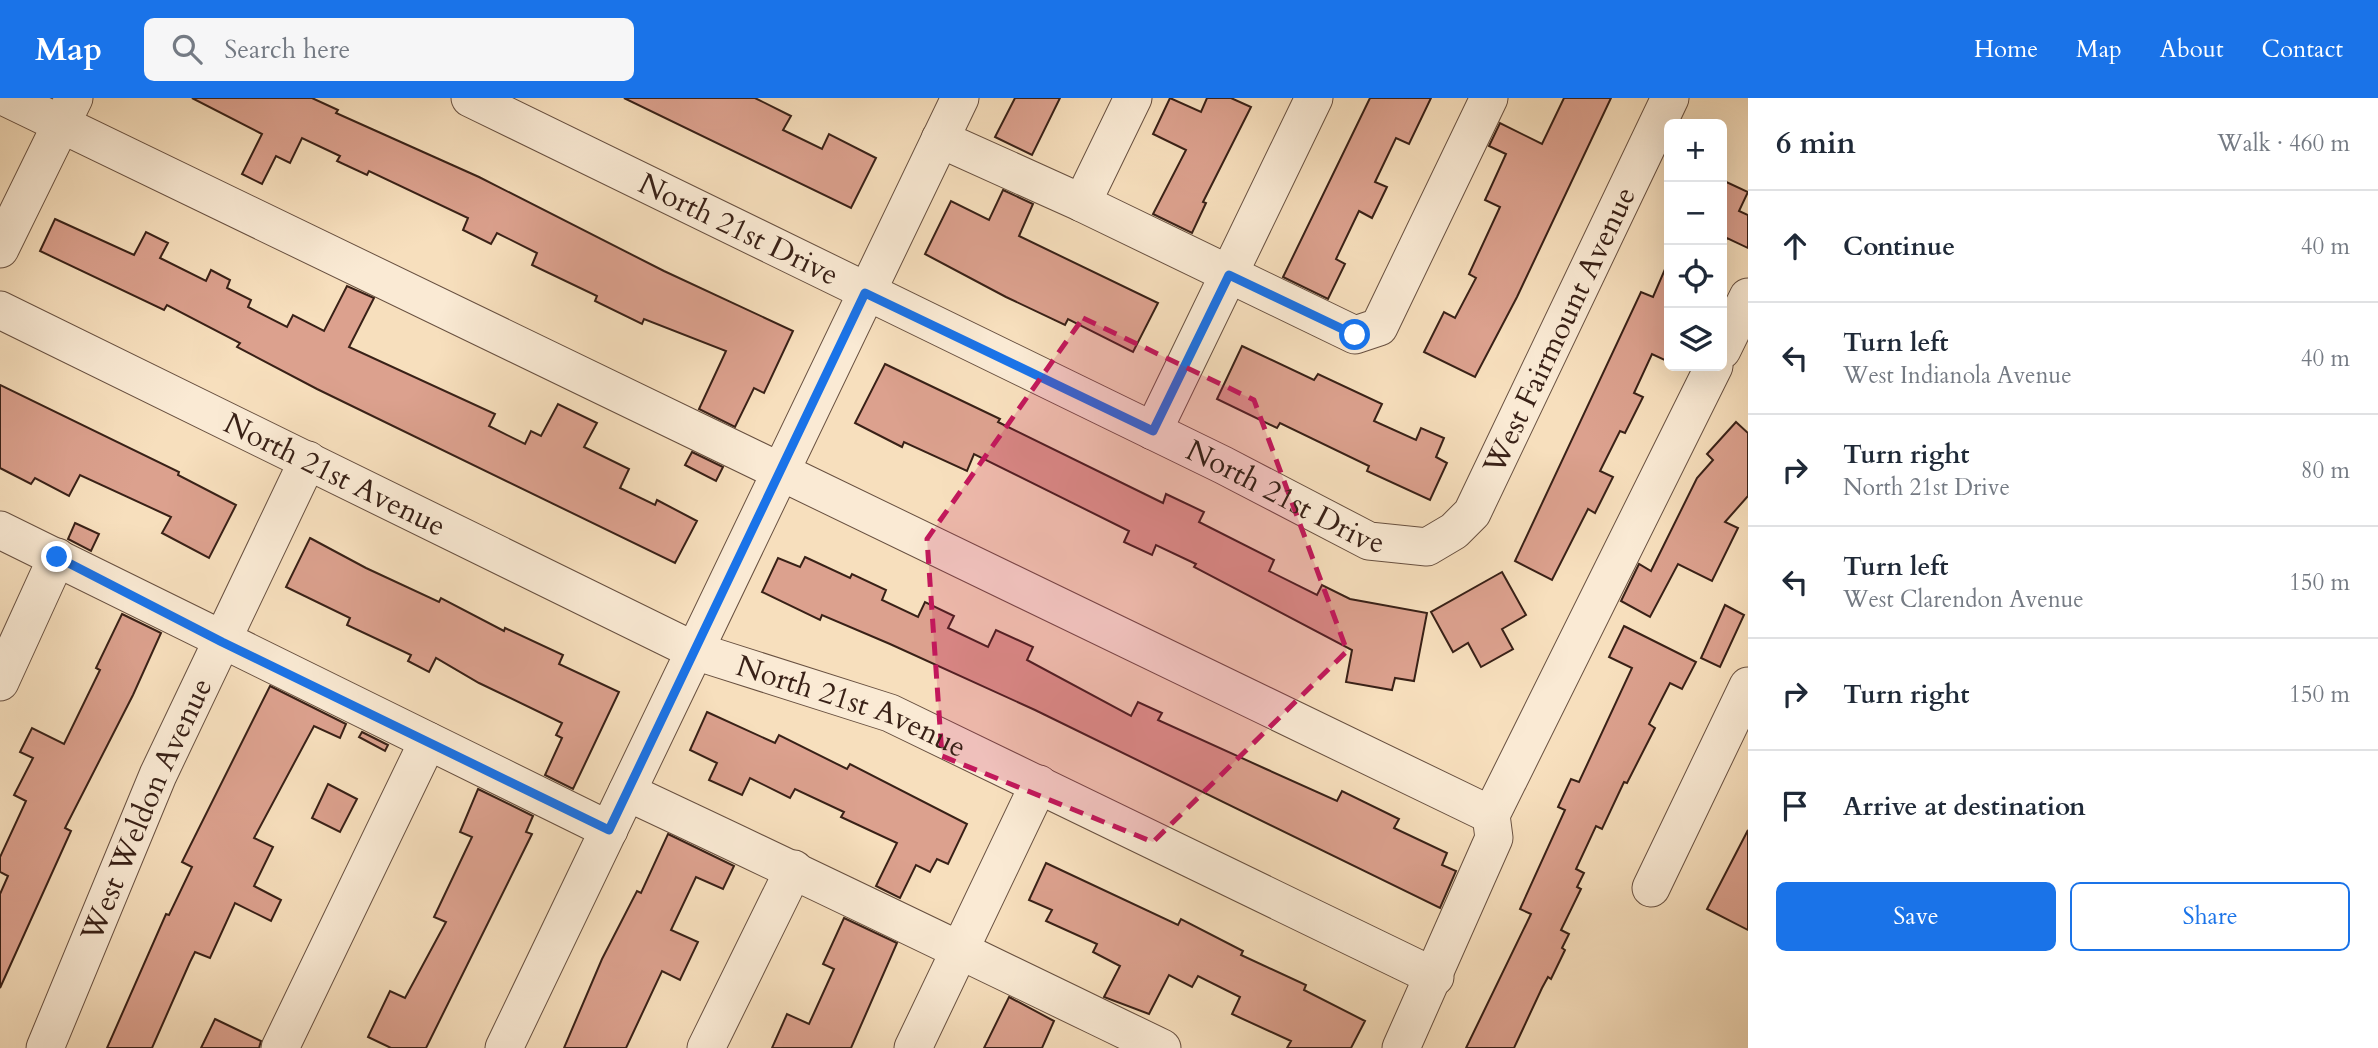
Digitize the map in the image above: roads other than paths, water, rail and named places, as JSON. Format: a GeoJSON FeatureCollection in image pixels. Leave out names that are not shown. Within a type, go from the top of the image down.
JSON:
{"type":"FeatureCollection","features":[{"type":"Feature","properties":{"kind":"street"},"geometry":{"type":"LineString","coordinates":[[7,98],[68,112],[781,470],[1491,815]]}},
{"type":"Feature","properties":{"kind":"street"},"geometry":{"type":"LineString","coordinates":[[1082,203],[1133,98]]}},
{"type":"Feature","properties":{"kind":"street"},"geometry":{"type":"LineString","coordinates":[[1153,431],[1314,98]]}},
{"type":"Feature","properties":{"kind":"street"},"geometry":{"type":"LineString","coordinates":[[504,1048],[865,293],[946,111],[1082,203],[1355,335],[1379,327],[1489,98]]}},
{"type":"Feature","properties":{"kind":"street","name":"West Fairmount Avenue"},"geometry":{"type":"LineString","coordinates":[[1427,547],[1454,531],[1472,513],[1670,98]]}},
{"type":"Feature","properties":{"kind":"street","name":"North 21st Drive"},"geometry":{"type":"LineString","coordinates":[[478,100],[865,293],[1153,431],[1369,541],[1427,547]]}},
{"type":"Feature","properties":{"kind":"street"},"geometry":{"type":"LineString","coordinates":[[0,249],[68,112]]}},
{"type":"Feature","properties":{"kind":"street"},"geometry":{"type":"LineString","coordinates":[[1727,340],[1748,297]]}},
{"type":"Feature","properties":{"kind":"street","name":"North 21st Avenue"},"geometry":{"type":"LineString","coordinates":[[0,310],[695,651],[890,713],[1435,977]]}},
{"type":"Feature","properties":{"kind":"street"},"geometry":{"type":"LineString","coordinates":[[1401,1048],[1435,977],[1441,952],[1494,838],[1491,815],[1712,371]]}},
{"type":"Feature","properties":{"kind":"street","name":"West Weldon Avenue"},"geometry":{"type":"LineString","coordinates":[[46,1048],[153,788],[308,460]]}},
{"type":"Feature","properties":{"kind":"street"},"geometry":{"type":"LineString","coordinates":[[0,530],[222,642],[609,830]]}},
{"type":"Feature","properties":{"kind":"street"},"geometry":{"type":"LineString","coordinates":[[0,682],[57,557]]}},
{"type":"Feature","properties":{"kind":"street"},"geometry":{"type":"LineString","coordinates":[[1650,888],[1748,686]]}},
{"type":"Feature","properties":{"kind":"street"},"geometry":{"type":"LineString","coordinates":[[280,1048],[428,741]]}},
{"type":"Feature","properties":{"kind":"street"},"geometry":{"type":"LineString","coordinates":[[913,1048],[1040,784]]}},
{"type":"Feature","properties":{"kind":"street"},"geometry":{"type":"LineString","coordinates":[[627,792],[794,869],[1147,1045]]}},
{"type":"Feature","properties":{"kind":"street"},"geometry":{"type":"LineString","coordinates":[[706,1048],[794,869]]}}]}
